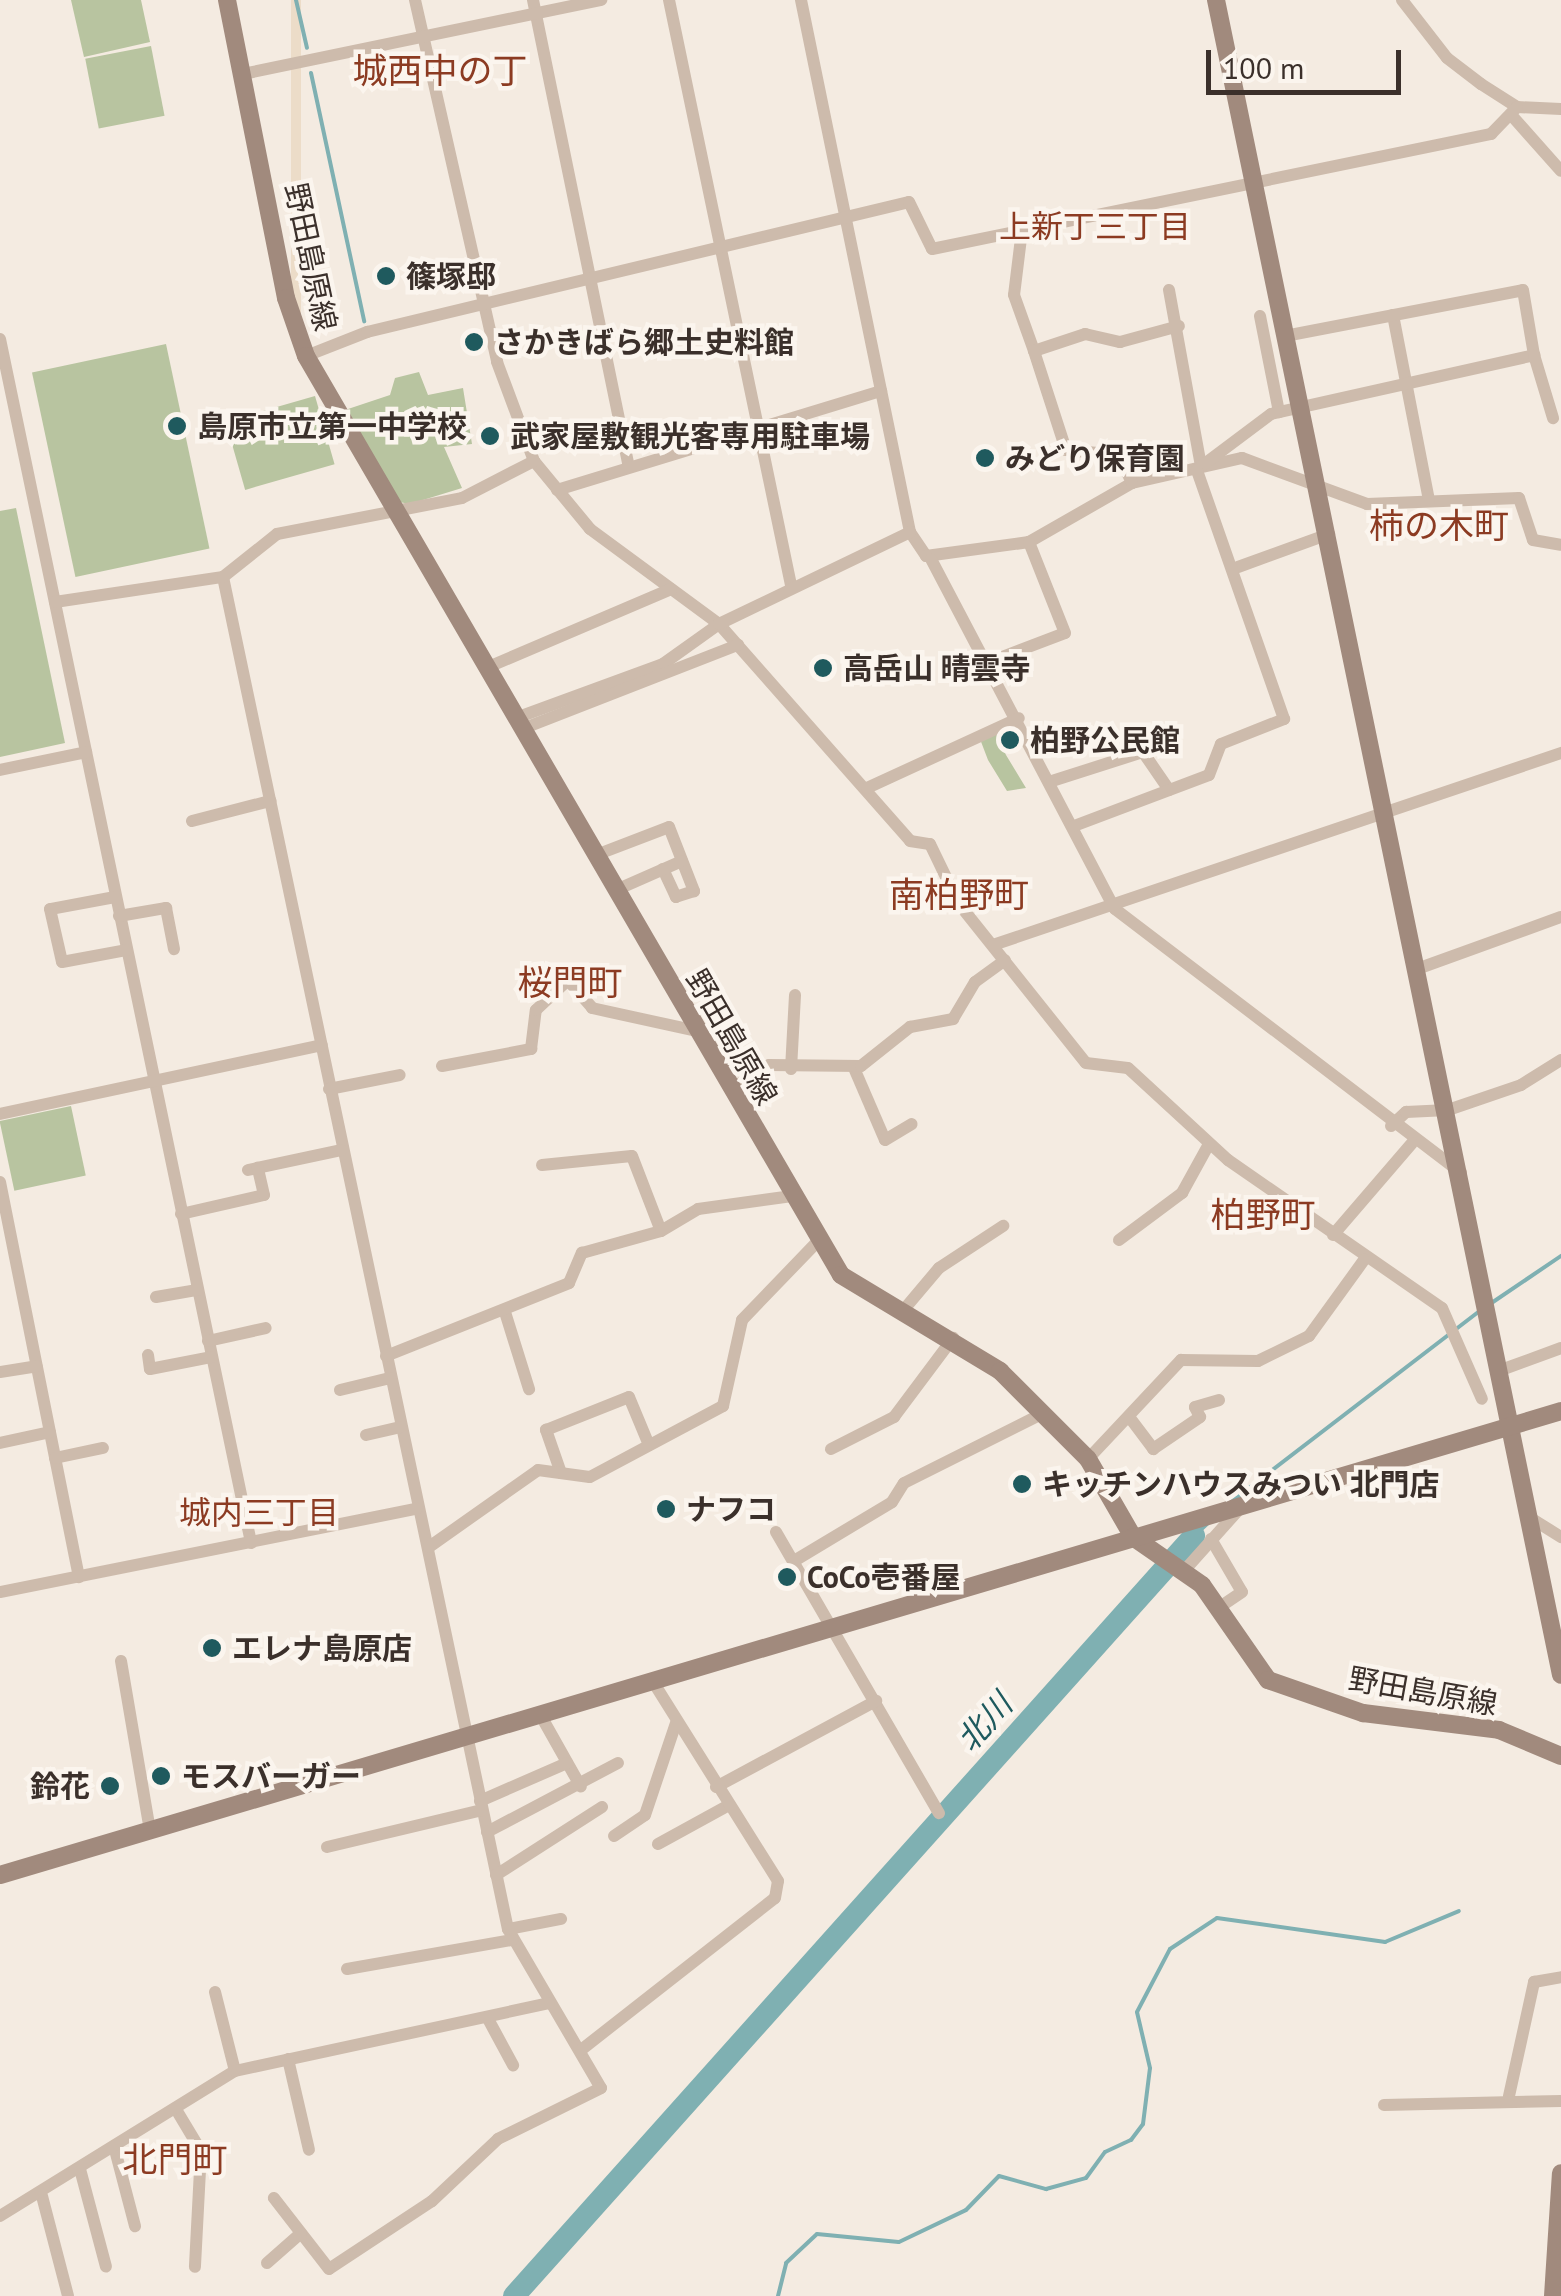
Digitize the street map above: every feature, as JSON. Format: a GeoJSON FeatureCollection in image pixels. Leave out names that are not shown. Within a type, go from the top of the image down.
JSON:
{"type":"FeatureCollection","features":[{"type":"Feature","properties":{"kind":"street","name":"野田島原線"},"geometry":{"type":"LineString","coordinates":[[227,0],[286,298],[306,356],[393,516],[596,854],[818,1241],[852,1289],[954,1336],[1044,1413],[1088,1459],[1133,1537],[1218,1608],[1278,1685],[1376,1716],[1480,1726],[1561,1756]]}},
{"type":"Feature","properties":{"kind":"street"},"geometry":{"type":"LineString","coordinates":[[415,0],[482,304],[514,424],[534,461],[590,529],[719,624],[910,841],[930,844],[959,904],[1086,1064],[1128,1068],[1210,1144],[1453,1322],[1465,1343],[1482,1399]]}},
{"type":"Feature","properties":{"kind":"street"},"geometry":{"type":"LineString","coordinates":[[242,74],[422,38],[535,7],[601,0]]}},
{"type":"Feature","properties":{"kind":"street"},"geometry":{"type":"LineString","coordinates":[[669,0],[755,428],[791,586]]}},
{"type":"Feature","properties":{"kind":"street"},"geometry":{"type":"LineString","coordinates":[[801,0],[910,532],[930,558],[989,662],[1115,910],[1412,1143],[1461,1173]]}},
{"type":"Feature","properties":{"kind":"street"},"geometry":{"type":"LineString","coordinates":[[1216,0],[1461,1173],[1561,1675]]}},
{"type":"Feature","properties":{"kind":"street"},"geometry":{"type":"LineString","coordinates":[[1402,0],[1447,58],[1515,112],[1561,172]]}},
{"type":"Feature","properties":{"kind":"street"},"geometry":{"type":"LineString","coordinates":[[535,7],[628,464]]}},
{"type":"Feature","properties":{"kind":"street"},"geometry":{"type":"LineString","coordinates":[[306,356],[482,304],[592,283],[909,202],[932,249],[1254,187],[1491,134],[1515,112],[1561,109]]}},
{"type":"Feature","properties":{"kind":"street"},"geometry":{"type":"LineString","coordinates":[[1022,230],[1014,295],[1066,450],[1119,455],[1132,483]]}},
{"type":"Feature","properties":{"kind":"street"},"geometry":{"type":"LineString","coordinates":[[1074,826],[1209,775],[1221,744],[1284,719],[1238,567],[1199,468],[1179,326],[1169,290]]}},
{"type":"Feature","properties":{"kind":"street"},"geometry":{"type":"LineString","coordinates":[[1284,336],[1523,290],[1534,354],[1553,418]]}},
{"type":"Feature","properties":{"kind":"street"},"geometry":{"type":"LineString","coordinates":[[1393,315],[1429,500]]}},
{"type":"Feature","properties":{"kind":"street"},"geometry":{"type":"LineString","coordinates":[[1260,316],[1279,412]]}},
{"type":"Feature","properties":{"kind":"street"},"geometry":{"type":"LineString","coordinates":[[1034,351],[1086,334],[1120,342],[1179,326]]}},
{"type":"Feature","properties":{"kind":"street"},"geometry":{"type":"LineString","coordinates":[[0,339],[251,1543]]}},
{"type":"Feature","properties":{"kind":"street"},"geometry":{"type":"LineString","coordinates":[[1199,468],[1226,440],[1279,412],[1534,354]]}},
{"type":"Feature","properties":{"kind":"street"},"geometry":{"type":"LineString","coordinates":[[558,490],[628,464],[881,391]]}},
{"type":"Feature","properties":{"kind":"street"},"geometry":{"type":"LineString","coordinates":[[930,558],[1029,542],[1132,483],[1242,458],[1317,489],[1367,504],[1519,498],[1533,540],[1561,545]]}},
{"type":"Feature","properties":{"kind":"street"},"geometry":{"type":"LineString","coordinates":[[56,602],[223,577],[277,534],[393,516],[483,491],[534,461]]}},
{"type":"Feature","properties":{"kind":"street"},"geometry":{"type":"LineString","coordinates":[[519,724],[663,664],[719,624],[910,532]]}},
{"type":"Feature","properties":{"kind":"street"},"geometry":{"type":"LineString","coordinates":[[1238,567],[1328,534]]}},
{"type":"Feature","properties":{"kind":"street"},"geometry":{"type":"LineString","coordinates":[[989,662],[1065,634],[1029,542]]}},
{"type":"Feature","properties":{"kind":"street"},"geometry":{"type":"LineString","coordinates":[[223,577],[416,1508],[429,1547],[510,1934],[601,2088],[498,2139],[432,2201],[329,2269],[274,2198]]}},
{"type":"Feature","properties":{"kind":"street"},"geometry":{"type":"LineString","coordinates":[[486,668],[671,589]]}},
{"type":"Feature","properties":{"kind":"street"},"geometry":{"type":"LineString","coordinates":[[519,724],[738,645]]}},
{"type":"Feature","properties":{"kind":"street"},"geometry":{"type":"LineString","coordinates":[[867,788],[1018,718]]}},
{"type":"Feature","properties":{"kind":"street"},"geometry":{"type":"LineString","coordinates":[[0,770],[86,752]]}},
{"type":"Feature","properties":{"kind":"street"},"geometry":{"type":"LineString","coordinates":[[1052,782],[1143,752],[1170,790]]}},
{"type":"Feature","properties":{"kind":"street"},"geometry":{"type":"LineString","coordinates":[[994,945],[1115,910],[1561,752]]}},
{"type":"Feature","properties":{"kind":"street"},"geometry":{"type":"LineString","coordinates":[[192,821],[270,801]]}},
{"type":"Feature","properties":{"kind":"street"},"geometry":{"type":"LineString","coordinates":[[596,854],[669,827],[694,890],[676,897],[663,869]]}},
{"type":"Feature","properties":{"kind":"street"},"geometry":{"type":"LineString","coordinates":[[616,890],[682,861]]}},
{"type":"Feature","properties":{"kind":"street"},"geometry":{"type":"LineString","coordinates":[[114,897],[50,909],[62,962],[126,950]]}},
{"type":"Feature","properties":{"kind":"street"},"geometry":{"type":"LineString","coordinates":[[119,916],[166,908],[174,949]]}},
{"type":"Feature","properties":{"kind":"street"},"geometry":{"type":"LineString","coordinates":[[1417,969],[1561,918]]}},
{"type":"Feature","properties":{"kind":"street"},"geometry":{"type":"LineString","coordinates":[[730,1089],[762,1068],[854,1068],[910,1028],[953,1019],[975,982],[1005,960]]}},
{"type":"Feature","properties":{"kind":"street"},"geometry":{"type":"LineString","coordinates":[[442,1066],[531,1049],[536,1010],[568,980],[592,1008],[697,1031]]}},
{"type":"Feature","properties":{"kind":"street"},"geometry":{"type":"LineString","coordinates":[[791,1069],[795,995]]}},
{"type":"Feature","properties":{"kind":"street"},"geometry":{"type":"LineString","coordinates":[[0,1114],[322,1045]]}},
{"type":"Feature","properties":{"kind":"street"},"geometry":{"type":"LineString","coordinates":[[1391,1126],[1406,1112],[1448,1110],[1561,1060]]}},
{"type":"Feature","properties":{"kind":"street"},"geometry":{"type":"LineString","coordinates":[[854,1068],[884,1140],[912,1124]]}},
{"type":"Feature","properties":{"kind":"street"},"geometry":{"type":"LineString","coordinates":[[329,1090],[400,1075]]}},
{"type":"Feature","properties":{"kind":"street"},"geometry":{"type":"LineString","coordinates":[[1333,1234],[1412,1143]]}},
{"type":"Feature","properties":{"kind":"street"},"geometry":{"type":"LineString","coordinates":[[1118,1240],[1182,1194],[1210,1144]]}},
{"type":"Feature","properties":{"kind":"street"},"geometry":{"type":"LineString","coordinates":[[180,1214],[264,1195],[253,1169],[342,1150]]}},
{"type":"Feature","properties":{"kind":"street"},"geometry":{"type":"LineString","coordinates":[[542,1165],[632,1156],[661,1231]]}},
{"type":"Feature","properties":{"kind":"street"},"geometry":{"type":"LineString","coordinates":[[0,1182],[79,1577]]}},
{"type":"Feature","properties":{"kind":"street"},"geometry":{"type":"LineString","coordinates":[[386,1356],[505,1312],[568,1283],[582,1253],[661,1231],[698,1209],[792,1196]]}},
{"type":"Feature","properties":{"kind":"street"},"geometry":{"type":"LineString","coordinates":[[902,1313],[939,1268],[1003,1226]]}},
{"type":"Feature","properties":{"kind":"street"},"geometry":{"type":"LineString","coordinates":[[429,1547],[538,1470],[590,1477],[723,1406],[742,1320],[818,1241]]}},
{"type":"Feature","properties":{"kind":"street"},"geometry":{"type":"LineString","coordinates":[[1088,1459],[1181,1360],[1258,1361],[1309,1336],[1364,1260]]}},
{"type":"Feature","properties":{"kind":"street"},"geometry":{"type":"LineString","coordinates":[[156,1297],[197,1290]]}},
{"type":"Feature","properties":{"kind":"street"},"geometry":{"type":"LineString","coordinates":[[505,1312],[529,1389]]}},
{"type":"Feature","properties":{"kind":"street"},"geometry":{"type":"LineString","coordinates":[[208,1341],[266,1328]]}},
{"type":"Feature","properties":{"kind":"street"},"geometry":{"type":"LineString","coordinates":[[1465,1343],[1492,1330]]}},
{"type":"Feature","properties":{"kind":"street"},"geometry":{"type":"LineString","coordinates":[[831,1448],[894,1418],[954,1336]]}},
{"type":"Feature","properties":{"kind":"street"},"geometry":{"type":"LineString","coordinates":[[1501,1370],[1561,1348]]}},
{"type":"Feature","properties":{"kind":"street"},"geometry":{"type":"LineString","coordinates":[[150,1369],[211,1357]]}},
{"type":"Feature","properties":{"kind":"street"},"geometry":{"type":"LineString","coordinates":[[0,1372],[37,1366]]}},
{"type":"Feature","properties":{"kind":"street"},"geometry":{"type":"LineString","coordinates":[[340,1390],[390,1378]]}},
{"type":"Feature","properties":{"kind":"street"},"geometry":{"type":"LineString","coordinates":[[561,1473],[546,1430],[628,1397],[649,1445]]}},
{"type":"Feature","properties":{"kind":"street"},"geometry":{"type":"LineString","coordinates":[[1130,1418],[1153,1449],[1200,1417],[1195,1407],[1219,1400]]}},
{"type":"Feature","properties":{"kind":"street"},"geometry":{"type":"LineString","coordinates":[[0,1875],[1561,1410]]}},
{"type":"Feature","properties":{"kind":"street"},"geometry":{"type":"LineString","coordinates":[[794,1561],[892,1502],[904,1482],[1044,1413]]}},
{"type":"Feature","properties":{"kind":"street"},"geometry":{"type":"LineString","coordinates":[[366,1435],[400,1427]]}},
{"type":"Feature","properties":{"kind":"street"},"geometry":{"type":"LineString","coordinates":[[0,1443],[50,1432]]}},
{"type":"Feature","properties":{"kind":"street"},"geometry":{"type":"LineString","coordinates":[[55,1458],[103,1448]]}},
{"type":"Feature","properties":{"kind":"street"},"geometry":{"type":"LineString","coordinates":[[1174,1568],[1211,1539],[1242,1505]]}},
{"type":"Feature","properties":{"kind":"street"},"geometry":{"type":"LineString","coordinates":[[0,1592],[416,1508]]}},
{"type":"Feature","properties":{"kind":"street"},"geometry":{"type":"LineString","coordinates":[[1529,1517],[1561,1537]]}},
{"type":"Feature","properties":{"kind":"street"},"geometry":{"type":"LineString","coordinates":[[776,1532],[835,1627],[939,1813]]}},
{"type":"Feature","properties":{"kind":"street"},"geometry":{"type":"LineString","coordinates":[[1211,1539],[1242,1592],[1218,1608]]}},
{"type":"Feature","properties":{"kind":"street"},"geometry":{"type":"LineString","coordinates":[[121,1662],[150,1831]]}},
{"type":"Feature","properties":{"kind":"street"},"geometry":{"type":"LineString","coordinates":[[581,2050],[776,1898],[778,1881],[727,1806],[653,1682]]}},
{"type":"Feature","properties":{"kind":"street"},"geometry":{"type":"LineString","coordinates":[[716,1787],[876,1701]]}},
{"type":"Feature","properties":{"kind":"street"},"geometry":{"type":"LineString","coordinates":[[542,1716],[581,1787]]}},
{"type":"Feature","properties":{"kind":"street"},"geometry":{"type":"LineString","coordinates":[[614,1836],[644,1815],[676,1723]]}},
{"type":"Feature","properties":{"kind":"street"},"geometry":{"type":"LineString","coordinates":[[327,1847],[481,1806],[567,1762]]}},
{"type":"Feature","properties":{"kind":"street"},"geometry":{"type":"LineString","coordinates":[[487,1832],[581,1787],[618,1763]]}},
{"type":"Feature","properties":{"kind":"street"},"geometry":{"type":"LineString","coordinates":[[658,1844],[727,1806]]}},
{"type":"Feature","properties":{"kind":"street"},"geometry":{"type":"LineString","coordinates":[[496,1875],[602,1807]]}},
{"type":"Feature","properties":{"kind":"street"},"geometry":{"type":"LineString","coordinates":[[348,1970],[510,1934],[561,1918]]}},
{"type":"Feature","properties":{"kind":"street"},"geometry":{"type":"LineString","coordinates":[[1508,2096],[1534,1982],[1561,1978]]}},
{"type":"Feature","properties":{"kind":"street"},"geometry":{"type":"LineString","coordinates":[[215,1992],[234,2072]]}},
{"type":"Feature","properties":{"kind":"street"},"geometry":{"type":"LineString","coordinates":[[0,2216],[42,2196],[234,2072],[549,2003]]}},
{"type":"Feature","properties":{"kind":"street"},"geometry":{"type":"LineString","coordinates":[[487,2017],[513,2065]]}},
{"type":"Feature","properties":{"kind":"street"},"geometry":{"type":"LineString","coordinates":[[288,2059],[310,2150]]}},
{"type":"Feature","properties":{"kind":"street"},"geometry":{"type":"LineString","coordinates":[[1384,2104],[1508,2096],[1561,2101]]}},
{"type":"Feature","properties":{"kind":"street"},"geometry":{"type":"LineString","coordinates":[[177,2111],[201,2151],[194,2267]]}},
{"type":"Feature","properties":{"kind":"street"},"geometry":{"type":"LineString","coordinates":[[114,2146],[135,2226]]}},
{"type":"Feature","properties":{"kind":"street"},"geometry":{"type":"LineString","coordinates":[[80,2169],[106,2267]]}},
{"type":"Feature","properties":{"kind":"street"},"geometry":{"type":"LineString","coordinates":[[1552,2296],[1561,2174]]}},
{"type":"Feature","properties":{"kind":"street"},"geometry":{"type":"LineString","coordinates":[[42,2196],[68,2296]]}},
{"type":"Feature","properties":{"kind":"street"},"geometry":{"type":"LineString","coordinates":[[267,2263],[301,2232]]}},
{"type":"Feature","properties":{"kind":"green space"},"geometry":{"type":"Polygon","coordinates":[[[71,0],[141,0],[150,42],[84,57],[71,0]]]}},
{"type":"Feature","properties":{"kind":"green space"},"geometry":{"type":"Polygon","coordinates":[[[151,46],[165,116],[99,128],[85,59],[151,46]]]}},
{"type":"Feature","properties":{"kind":"green space"},"geometry":{"type":"Polygon","coordinates":[[[166,344],[209,548],[75,577],[32,372],[166,344]]]}},
{"type":"Feature","properties":{"kind":"green space"},"geometry":{"type":"Polygon","coordinates":[[[419,372],[428,395],[463,388],[472,444],[444,447],[462,488],[410,504],[399,502],[342,411],[390,395],[395,378],[419,372]]]}},
{"type":"Feature","properties":{"kind":"green space"},"geometry":{"type":"Polygon","coordinates":[[[315,396],[335,464],[245,490],[226,422],[315,396]]]}},
{"type":"Feature","properties":{"kind":"green space"},"geometry":{"type":"Polygon","coordinates":[[[16,508],[65,743],[0,757],[0,511],[16,508]]]}},
{"type":"Feature","properties":{"kind":"green space"},"geometry":{"type":"Polygon","coordinates":[[[996,733],[1026,788],[1007,791],[988,760],[980,739],[996,733]]]}},
{"type":"Feature","properties":{"kind":"green space"},"geometry":{"type":"Polygon","coordinates":[[[71,1106],[86,1175],[14,1191],[0,1121],[71,1106]]]}},
{"type":"Feature","properties":{"kind":"shaded area"},"geometry":{"type":"Polygon","coordinates":[[[291,0],[301,0],[301,337],[291,337],[291,0]]]}},
{"type":"Feature","properties":{"kind":"waterway"},"geometry":{"type":"LineString","coordinates":[[296,0],[307,48]]}},
{"type":"Feature","properties":{"kind":"waterway"},"geometry":{"type":"LineString","coordinates":[[311,73],[364,321]]}},
{"type":"Feature","properties":{"kind":"waterway","name":"北川"},"geometry":{"type":"LineString","coordinates":[[1490,1304],[1561,1256]]}},
{"type":"Feature","properties":{"kind":"waterway"},"geometry":{"type":"LineString","coordinates":[[1232,1501],[1478,1312]]}},
{"type":"Feature","properties":{"kind":"waterway","name":"北川"},"geometry":{"type":"LineString","coordinates":[[1194,1536],[1207,1524]]}},
{"type":"Feature","properties":{"kind":"waterway","name":"北川"},"geometry":{"type":"LineString","coordinates":[[514,2296],[1194,1536]]}},
{"type":"Feature","properties":{"kind":"waterway"},"geometry":{"type":"LineString","coordinates":[[778,2296],[786,2263],[817,2234],[899,2242],[966,2210],[999,2176],[1046,2189],[1086,2178],[1105,2152],[1131,2140],[1143,2124],[1150,2068],[1137,2012],[1170,1949],[1217,1918],[1385,1942],[1459,1911]]}},
{"type":"Feature","properties":{"kind":"place","name":"篠塚邸"},"geometry":{"type":"Point","coordinates":[386,276]}},
{"type":"Feature","properties":{"kind":"place","name":"さかきばら郷土史料館"},"geometry":{"type":"Point","coordinates":[474,342]}},
{"type":"Feature","properties":{"kind":"place","name":"島原市立第一中学校"},"geometry":{"type":"Point","coordinates":[177,426]}},
{"type":"Feature","properties":{"kind":"place","name":"武家屋敷観光客専用駐車場"},"geometry":{"type":"Point","coordinates":[490,436]}},
{"type":"Feature","properties":{"kind":"place","name":"みどり保育園"},"geometry":{"type":"Point","coordinates":[985,458]}},
{"type":"Feature","properties":{"kind":"place","name":"高岳山 晴雲寺"},"geometry":{"type":"Point","coordinates":[823,668]}},
{"type":"Feature","properties":{"kind":"place","name":"柏野公民館"},"geometry":{"type":"Point","coordinates":[1010,740]}},
{"type":"Feature","properties":{"kind":"place","name":"キッチンハウスみつい 北門店"},"geometry":{"type":"Point","coordinates":[1022,1484]}},
{"type":"Feature","properties":{"kind":"place","name":"ナフコ"},"geometry":{"type":"Point","coordinates":[666,1509]}},
{"type":"Feature","properties":{"kind":"place","name":"CoCo壱番屋"},"geometry":{"type":"Point","coordinates":[787,1577]}},
{"type":"Feature","properties":{"kind":"place","name":"エレナ島原店"},"geometry":{"type":"Point","coordinates":[212,1648]}},
{"type":"Feature","properties":{"kind":"place","name":"モスバーガー"},"geometry":{"type":"Point","coordinates":[161,1776]}},
{"type":"Feature","properties":{"kind":"place","name":"鈴花"},"geometry":{"type":"Point","coordinates":[110,1786]}},
{"type":"Feature","properties":{"kind":"district","name":"城西中の丁"},"geometry":{"type":"Point","coordinates":[440,70]}},
{"type":"Feature","properties":{"kind":"district","name":"上新丁三丁目"},"geometry":{"type":"Point","coordinates":[1095,226]}},
{"type":"Feature","properties":{"kind":"district","name":"柿の木町"},"geometry":{"type":"Point","coordinates":[1439,525]}},
{"type":"Feature","properties":{"kind":"district","name":"南柏野町"},"geometry":{"type":"Point","coordinates":[959,894]}},
{"type":"Feature","properties":{"kind":"district","name":"桜門町"},"geometry":{"type":"Point","coordinates":[570,982]}},
{"type":"Feature","properties":{"kind":"district","name":"柏野町"},"geometry":{"type":"Point","coordinates":[1263,1214]}},
{"type":"Feature","properties":{"kind":"district","name":"城内三丁目"},"geometry":{"type":"Point","coordinates":[259,1512]}},
{"type":"Feature","properties":{"kind":"district","name":"北門町"},"geometry":{"type":"Point","coordinates":[175,2159]}}]}
